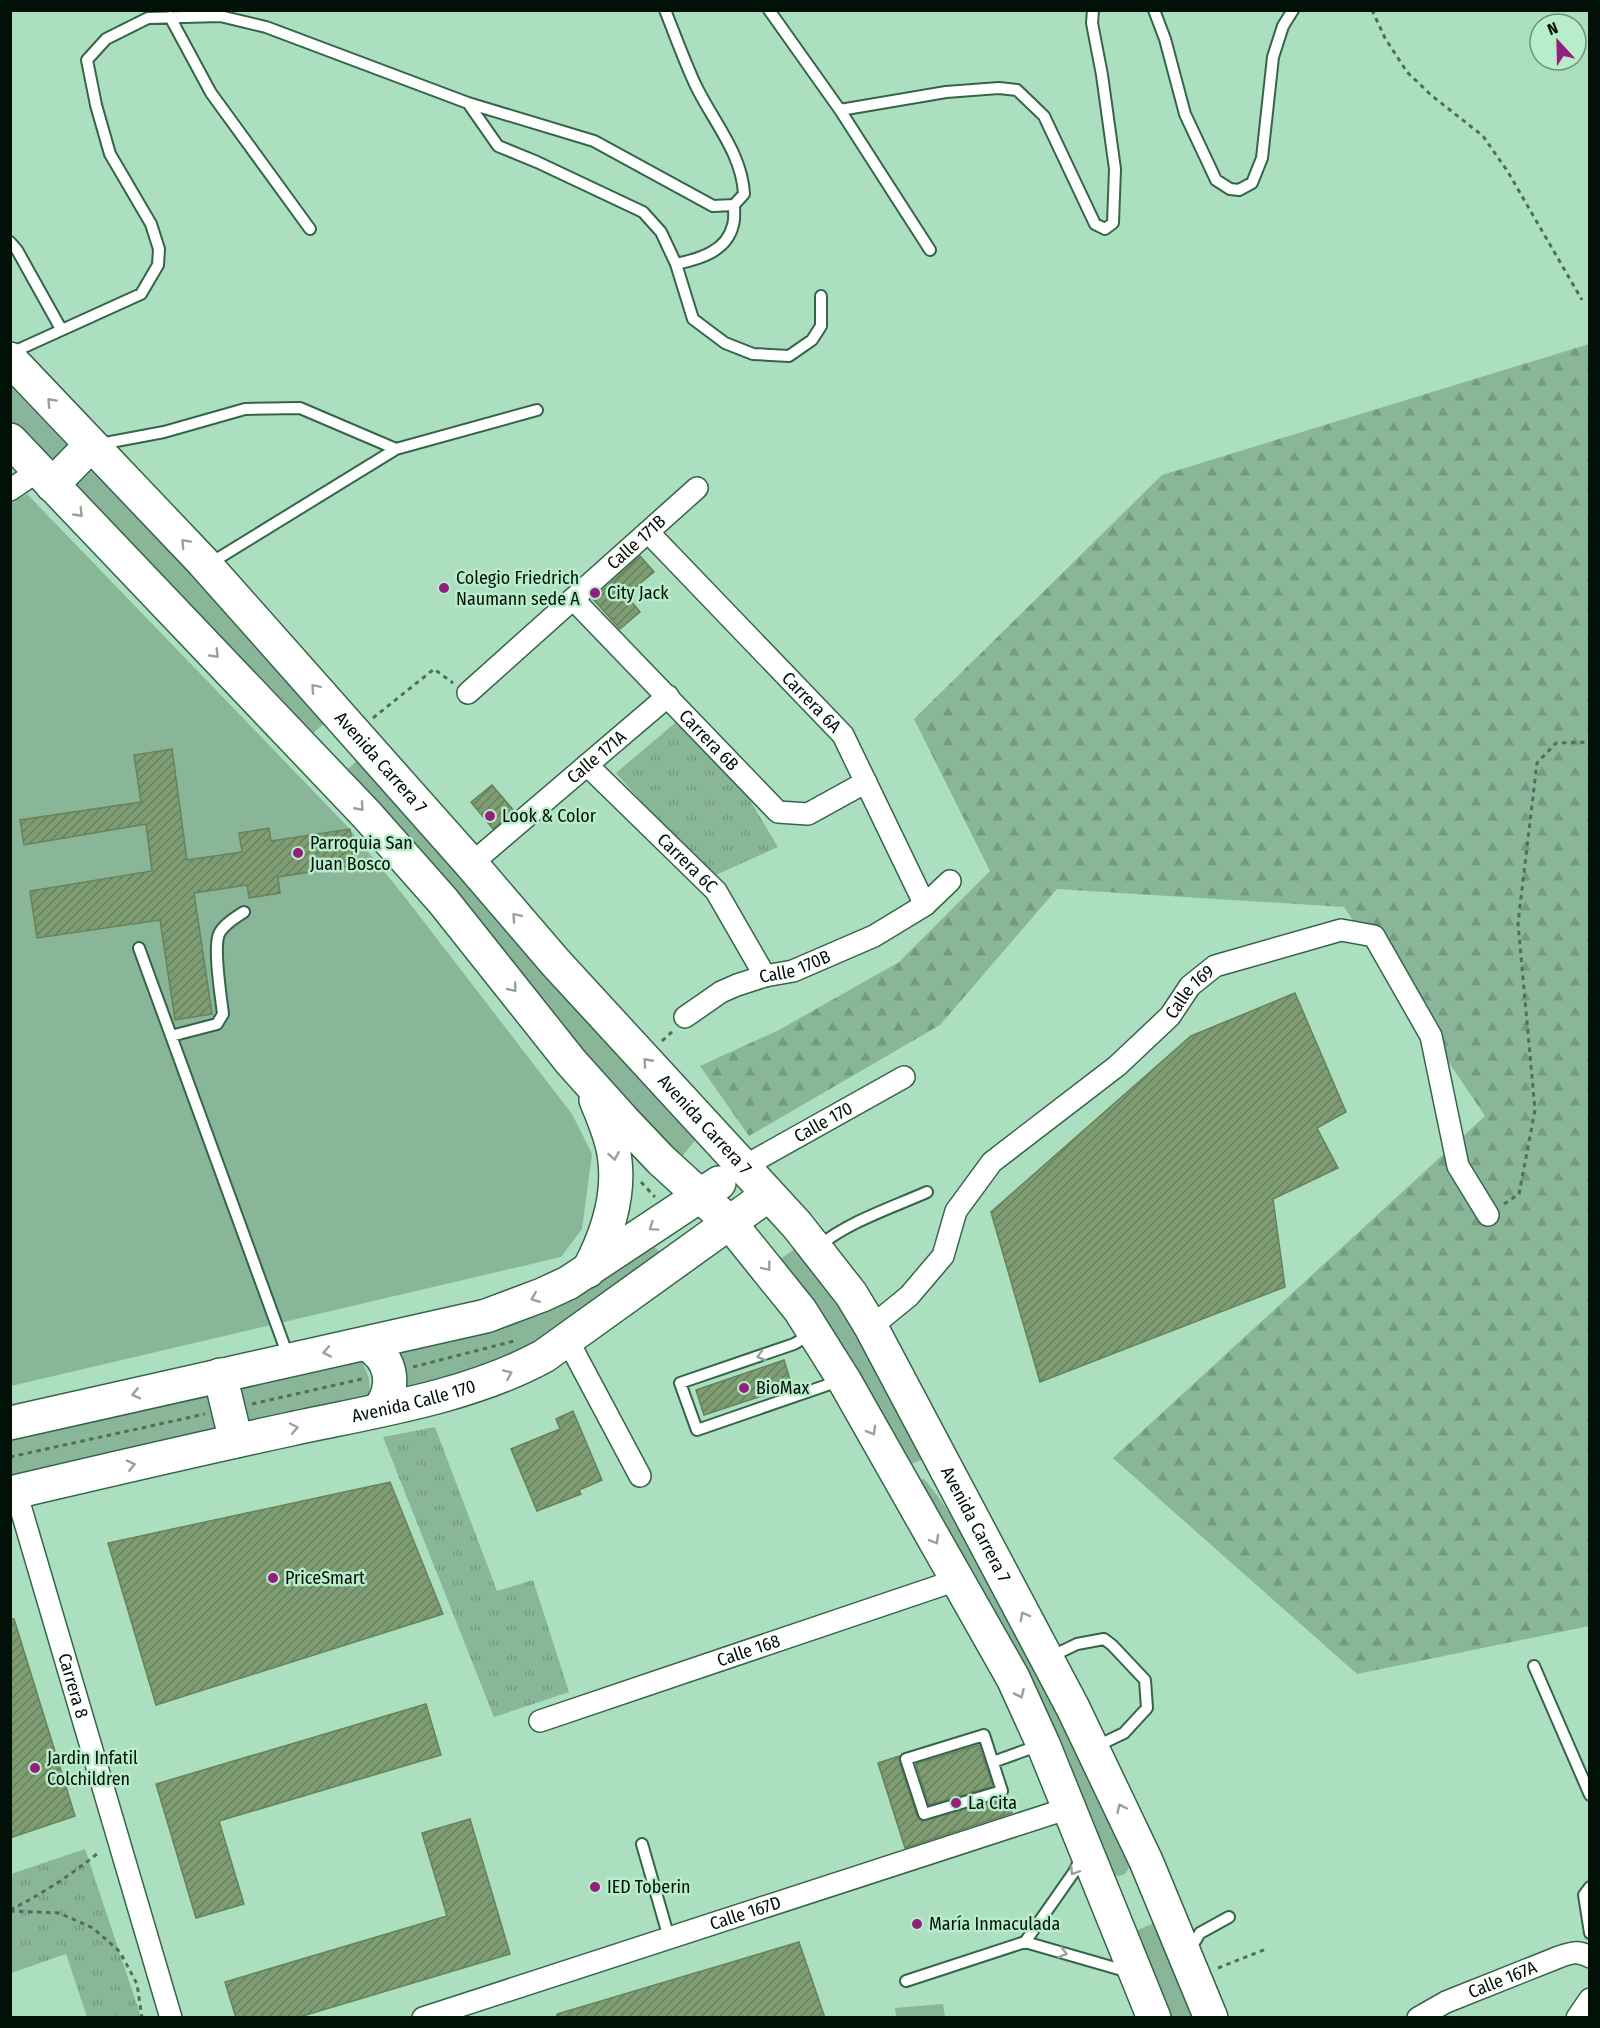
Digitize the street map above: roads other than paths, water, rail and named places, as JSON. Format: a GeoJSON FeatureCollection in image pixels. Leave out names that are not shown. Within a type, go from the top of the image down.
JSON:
{"type":"FeatureCollection","features":[{"type":"Feature","properties":{"kind":"main road","name":"Avenida Carrera 7"},"geometry":{"type":"LineString","coordinates":[[10,359],[361,728],[471,864],[556,963],[816,1248],[851,1294],[871,1327],[1092,1748],[1157,1888],[1211,2018]]}},
{"type":"Feature","properties":{"kind":"main road"},"geometry":{"type":"LineString","coordinates":[[10,440],[321,764],[443,901],[589,1081],[654,1152],[729,1222],[786,1292],[844,1380],[998,1649],[1043,1744],[1154,2018]]}},
{"type":"Feature","properties":{"kind":"main road"},"geometry":{"type":"LineString","coordinates":[[45,478],[91,445]]}},
{"type":"Feature","properties":{"kind":"main road"},"geometry":{"type":"LineString","coordinates":[[321,764],[361,728]]}},
{"type":"Feature","properties":{"kind":"main road"},"geometry":{"type":"LineString","coordinates":[[588,1271],[609,1225],[615,1190],[616,1166],[612,1144],[589,1081]]}},
{"type":"Feature","properties":{"kind":"main road"},"geometry":{"type":"LineString","coordinates":[[10,1423],[486,1316],[542,1295],[588,1271],[743,1167]]}},
{"type":"Feature","properties":{"kind":"main road","name":"Avenida Calle 170"},"geometry":{"type":"LineString","coordinates":[[13,1493],[379,1410],[499,1378],[544,1356],[768,1195]]}},
{"type":"Feature","properties":{"kind":"main road"},"geometry":{"type":"LineString","coordinates":[[367,1344],[382,1356],[390,1373],[389,1394],[379,1410]]}},
{"type":"Feature","properties":{"kind":"main road"},"geometry":{"type":"LineString","coordinates":[[220,1375],[236,1441]]}},
{"type":"Feature","properties":{"kind":"main road"},"geometry":{"type":"LineString","coordinates":[[906,1489],[911,1478],[918,1471],[927,1468],[934,1468],[948,1475]]}},
{"type":"Feature","properties":{"kind":"main road"},"geometry":{"type":"LineString","coordinates":[[1109,1907],[1157,1888]]}},
{"type":"Feature","properties":{"kind":"street"},"geometry":{"type":"LineString","coordinates":[[10,490],[45,478]]}},
{"type":"Feature","properties":{"kind":"street","name":"Calle 171B"},"geometry":{"type":"LineString","coordinates":[[468,693],[698,488]]}},
{"type":"Feature","properties":{"kind":"street","name":"Carrera 6A"},"geometry":{"type":"LineString","coordinates":[[648,532],[843,735],[926,905]]}},
{"type":"Feature","properties":{"kind":"street","name":"Carrera 6B"},"geometry":{"type":"LineString","coordinates":[[573,599],[778,812],[808,814],[866,782]]}},
{"type":"Feature","properties":{"kind":"street","name":"Calle 171A"},"geometry":{"type":"LineString","coordinates":[[471,864],[668,696]]}},
{"type":"Feature","properties":{"kind":"street","name":"Carrera 6C"},"geometry":{"type":"LineString","coordinates":[[587,765],[716,891],[765,976]]}},
{"type":"Feature","properties":{"kind":"street","name":"Calle 170B"},"geometry":{"type":"LineString","coordinates":[[685,1017],[721,992],[765,976],[793,971],[874,936],[926,905],[950,881]]}},
{"type":"Feature","properties":{"kind":"street","name":"Calle 169"},"geometry":{"type":"LineString","coordinates":[[871,1327],[909,1296],[943,1256],[956,1211],[992,1162],[1117,1066],[1170,1016],[1190,986],[1215,966],[1341,930],[1374,936],[1431,1036],[1458,1166],[1488,1215]]}},
{"type":"Feature","properties":{"kind":"street","name":"Calle 170"},"geometry":{"type":"LineString","coordinates":[[743,1167],[904,1077]]}},
{"type":"Feature","properties":{"kind":"street"},"geometry":{"type":"LineString","coordinates":[[567,1339],[640,1476]]}},
{"type":"Feature","properties":{"kind":"street","name":"Carrera 8"},"geometry":{"type":"LineString","coordinates":[[13,1493],[171,2018]]}},
{"type":"Feature","properties":{"kind":"street","name":"Calle 168"},"geometry":{"type":"LineString","coordinates":[[540,1721],[957,1580]]}},
{"type":"Feature","properties":{"kind":"street","name":"Calle 167D"},"geometry":{"type":"LineString","coordinates":[[423,2018],[1069,1808]]}},
{"type":"Feature","properties":{"kind":"street","name":"Calle 167A"},"geometry":{"type":"LineString","coordinates":[[1421,2016],[1470,1992],[1559,1957],[1574,1952],[1590,1957]]}},
{"type":"Feature","properties":{"kind":"street"},"geometry":{"type":"LineString","coordinates":[[1577,2018],[1590,1999]]}},
{"type":"Feature","properties":{"kind":"lane"},"geometry":{"type":"LineString","coordinates":[[664,10],[695,85],[726,139],[743,177],[744,194],[734,205],[734,225],[723,246],[696,260],[676,264]]}},
{"type":"Feature","properties":{"kind":"lane"},"geometry":{"type":"LineString","coordinates":[[769,10],[840,110],[930,250]]}},
{"type":"Feature","properties":{"kind":"lane"},"geometry":{"type":"LineString","coordinates":[[840,110],[946,92],[999,88],[1017,90],[1044,116],[1095,224],[1105,229],[1113,223],[1115,169],[1092,23],[1093,10]]}},
{"type":"Feature","properties":{"kind":"lane"},"geometry":{"type":"LineString","coordinates":[[1154,10],[1165,39],[1185,114],[1216,180],[1230,189],[1239,190],[1252,183],[1262,158],[1273,57],[1283,26],[1293,10]]}},
{"type":"Feature","properties":{"kind":"lane"},"geometry":{"type":"LineString","coordinates":[[10,354],[141,294],[158,266],[159,249],[151,224],[110,154],[96,105],[87,60],[106,39],[148,18],[220,16],[266,27],[468,103],[594,141],[712,206],[734,205]]}},
{"type":"Feature","properties":{"kind":"lane"},"geometry":{"type":"LineString","coordinates":[[170,17],[211,93],[310,229]]}},
{"type":"Feature","properties":{"kind":"lane"},"geometry":{"type":"LineString","coordinates":[[468,103],[498,146],[643,212],[661,232],[676,264],[693,319],[725,343],[753,354],[789,356],[812,340],[821,326],[821,296]]}},
{"type":"Feature","properties":{"kind":"lane"},"geometry":{"type":"LineString","coordinates":[[10,242],[17,250],[61,329]]}},
{"type":"Feature","properties":{"kind":"lane"},"geometry":{"type":"LineString","coordinates":[[91,445],[111,444],[164,432],[245,409],[300,408],[396,449]]}},
{"type":"Feature","properties":{"kind":"lane"},"geometry":{"type":"LineString","coordinates":[[206,566],[396,449],[537,410]]}},
{"type":"Feature","properties":{"kind":"lane"},"geometry":{"type":"LineString","coordinates":[[171,1036],[206,1028],[217,1024],[220,1020],[223,1014],[217,946],[219,933],[244,912]]}},
{"type":"Feature","properties":{"kind":"lane"},"geometry":{"type":"LineString","coordinates":[[139,948],[289,1359]]}},
{"type":"Feature","properties":{"kind":"lane"},"geometry":{"type":"LineString","coordinates":[[816,1248],[829,1238],[869,1217],[927,1192]]}},
{"type":"Feature","properties":{"kind":"lane"},"geometry":{"type":"LineString","coordinates":[[814,1332],[794,1344],[680,1383],[697,1430],[844,1380]]}},
{"type":"Feature","properties":{"kind":"lane"},"geometry":{"type":"LineString","coordinates":[[1047,1659],[1077,1644],[1104,1640],[1113,1645],[1145,1680],[1147,1708],[1124,1734],[1092,1748]]}},
{"type":"Feature","properties":{"kind":"lane"},"geometry":{"type":"LineString","coordinates":[[1534,1666],[1590,1795]]}},
{"type":"Feature","properties":{"kind":"lane"},"geometry":{"type":"LineString","coordinates":[[984,1735],[993,1762],[1002,1791],[924,1814],[906,1759],[984,1735]]}},
{"type":"Feature","properties":{"kind":"lane"},"geometry":{"type":"LineString","coordinates":[[993,1762],[1043,1744]]}},
{"type":"Feature","properties":{"kind":"lane"},"geometry":{"type":"LineString","coordinates":[[642,1844],[669,1938]]}},
{"type":"Feature","properties":{"kind":"lane"},"geometry":{"type":"LineString","coordinates":[[1025,1941],[1074,1872],[1086,1849]]}},
{"type":"Feature","properties":{"kind":"lane"},"geometry":{"type":"LineString","coordinates":[[1590,1887],[1584,1895],[1590,1933]]}},
{"type":"Feature","properties":{"kind":"lane"},"geometry":{"type":"LineString","coordinates":[[1189,1966],[1200,1932],[1229,1917]]}},
{"type":"Feature","properties":{"kind":"lane"},"geometry":{"type":"LineString","coordinates":[[906,1981],[1025,1941],[1111,1965],[1138,1976]]}},
{"type":"Feature","properties":{"kind":"place","name":"Colegio Friedrich Naumann sede A"},"geometry":{"type":"Point","coordinates":[444,588]}},
{"type":"Feature","properties":{"kind":"place","name":"City Jack"},"geometry":{"type":"Point","coordinates":[595,593]}},
{"type":"Feature","properties":{"kind":"place","name":"Look & Color"},"geometry":{"type":"Point","coordinates":[490,816]}},
{"type":"Feature","properties":{"kind":"place","name":"Parroquia San Juan Bosco"},"geometry":{"type":"Point","coordinates":[298,853]}},
{"type":"Feature","properties":{"kind":"place","name":"BioMax"},"geometry":{"type":"Point","coordinates":[744,1388]}},
{"type":"Feature","properties":{"kind":"place","name":"PriceSmart"},"geometry":{"type":"Point","coordinates":[273,1578]}},
{"type":"Feature","properties":{"kind":"place","name":"Jardin Infatil Colchildren"},"geometry":{"type":"Point","coordinates":[35,1768]}},
{"type":"Feature","properties":{"kind":"place","name":"La Cita"},"geometry":{"type":"Point","coordinates":[956,1803]}},
{"type":"Feature","properties":{"kind":"place","name":"IED Toberin"},"geometry":{"type":"Point","coordinates":[595,1887]}},
{"type":"Feature","properties":{"kind":"place","name":"María Inmaculada"},"geometry":{"type":"Point","coordinates":[917,1924]}}]}
